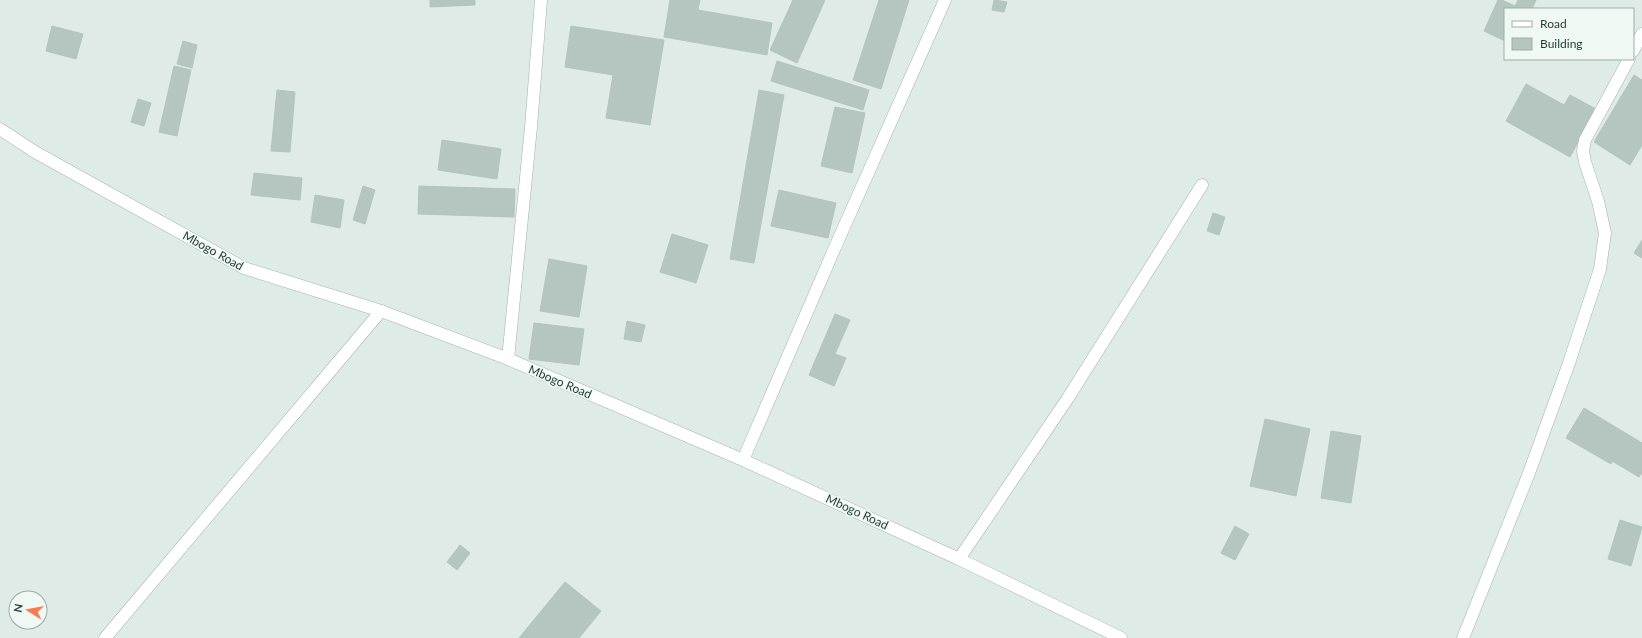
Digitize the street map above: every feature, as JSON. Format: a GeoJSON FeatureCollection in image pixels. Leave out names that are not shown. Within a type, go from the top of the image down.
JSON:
{"type":"FeatureCollection","features":[{"type":"Feature","properties":{"kind":"street"},"geometry":{"type":"LineString","coordinates":[[508,359],[531,127],[540,0]]}},
{"type":"Feature","properties":{"kind":"street"},"geometry":{"type":"LineString","coordinates":[[743,460],[836,245],[945,0]]}},
{"type":"Feature","properties":{"kind":"street"},"geometry":{"type":"LineString","coordinates":[[1634,49],[1642,34]]}},
{"type":"Feature","properties":{"kind":"street"},"geometry":{"type":"LineString","coordinates":[[1463,638],[1529,474],[1569,363],[1600,269],[1605,233],[1598,201],[1583,151],[1585,140],[1628,60]]}},
{"type":"Feature","properties":{"kind":"street","name":"Mbogo Road"},"geometry":{"type":"LineString","coordinates":[[0,130],[35,152],[244,268],[381,311],[508,359],[743,460],[959,559],[1121,638]]}},
{"type":"Feature","properties":{"kind":"street"},"geometry":{"type":"LineString","coordinates":[[959,559],[1068,398],[1202,185]]}},
{"type":"Feature","properties":{"kind":"street"},"geometry":{"type":"LineString","coordinates":[[105,638],[381,311]]}},
{"type":"Feature","properties":{"kind":"building"},"geometry":{"type":"Polygon","coordinates":[[[430,0],[475,0],[475,5],[430,7],[430,0]]]}},
{"type":"Feature","properties":{"kind":"building"},"geometry":{"type":"Polygon","coordinates":[[[670,0],[700,0],[698,10],[772,23],[767,55],[664,37],[670,0]]]}},
{"type":"Feature","properties":{"kind":"building"},"geometry":{"type":"Polygon","coordinates":[[[793,0],[825,0],[797,63],[770,50],[793,0]]]}},
{"type":"Feature","properties":{"kind":"building"},"geometry":{"type":"Polygon","coordinates":[[[879,0],[909,0],[881,89],[853,80],[879,0]]]}},
{"type":"Feature","properties":{"kind":"building"},"geometry":{"type":"Polygon","coordinates":[[[994,0],[1007,2],[1004,12],[992,10],[994,0]]]}},
{"type":"Feature","properties":{"kind":"building"},"geometry":{"type":"Polygon","coordinates":[[[1498,0],[1502,0],[1515,6],[1518,0],[1536,0],[1532,8],[1504,8],[1504,41],[1484,31],[1498,0]]]}},
{"type":"Feature","properties":{"kind":"building"},"geometry":{"type":"Polygon","coordinates":[[[52,26],[83,34],[76,59],[46,51],[52,26]]]}},
{"type":"Feature","properties":{"kind":"building"},"geometry":{"type":"Polygon","coordinates":[[[571,26],[664,40],[650,125],[606,118],[613,75],[565,67],[571,26]]]}},
{"type":"Feature","properties":{"kind":"building"},"geometry":{"type":"Polygon","coordinates":[[[183,41],[197,45],[192,68],[177,64],[183,41]]]}},
{"type":"Feature","properties":{"kind":"building"},"geometry":{"type":"Polygon","coordinates":[[[777,61],[869,90],[863,110],[771,81],[777,61]]]}},
{"type":"Feature","properties":{"kind":"building"},"geometry":{"type":"Polygon","coordinates":[[[174,66],[191,70],[177,136],[159,132],[174,66]]]}},
{"type":"Feature","properties":{"kind":"building"},"geometry":{"type":"Polygon","coordinates":[[[1634,75],[1642,80],[1642,145],[1630,165],[1594,142],[1634,75]]]}},
{"type":"Feature","properties":{"kind":"building"},"geometry":{"type":"Polygon","coordinates":[[[1526,84],[1564,105],[1570,95],[1596,109],[1570,157],[1506,121],[1526,84]]]}},
{"type":"Feature","properties":{"kind":"building"},"geometry":{"type":"Polygon","coordinates":[[[277,90],[295,92],[290,152],[271,151],[277,90]]]}},
{"type":"Feature","properties":{"kind":"building"},"geometry":{"type":"Polygon","coordinates":[[[759,90],[784,95],[754,263],[730,259],[759,90]]]}},
{"type":"Feature","properties":{"kind":"building"},"geometry":{"type":"Polygon","coordinates":[[[138,99],[151,103],[144,126],[131,122],[138,99]]]}},
{"type":"Feature","properties":{"kind":"building"},"geometry":{"type":"Polygon","coordinates":[[[835,107],[865,113],[852,173],[821,166],[835,107]]]}},
{"type":"Feature","properties":{"kind":"building"},"geometry":{"type":"Polygon","coordinates":[[[442,140],[501,149],[497,179],[438,170],[442,140]]]}},
{"type":"Feature","properties":{"kind":"building"},"geometry":{"type":"Polygon","coordinates":[[[254,173],[302,178],[300,200],[251,195],[254,173]]]}},
{"type":"Feature","properties":{"kind":"building"},"geometry":{"type":"Polygon","coordinates":[[[363,186],[375,190],[365,224],[353,220],[363,186]]]}},
{"type":"Feature","properties":{"kind":"building"},"geometry":{"type":"Polygon","coordinates":[[[419,186],[515,189],[514,217],[418,214],[419,186]]]}},
{"type":"Feature","properties":{"kind":"building"},"geometry":{"type":"Polygon","coordinates":[[[779,190],[836,203],[828,238],[771,226],[779,190]]]}},
{"type":"Feature","properties":{"kind":"building"},"geometry":{"type":"Polygon","coordinates":[[[315,195],[344,200],[340,228],[311,222],[315,195]]]}},
{"type":"Feature","properties":{"kind":"building"},"geometry":{"type":"Polygon","coordinates":[[[1213,213],[1225,217],[1219,235],[1207,231],[1213,213]]]}},
{"type":"Feature","properties":{"kind":"building"},"geometry":{"type":"Polygon","coordinates":[[[672,234],[708,245],[696,283],[660,272],[672,234]]]}},
{"type":"Feature","properties":{"kind":"building"},"geometry":{"type":"Polygon","coordinates":[[[1642,240],[1642,258],[1634,253],[1642,240]]]}},
{"type":"Feature","properties":{"kind":"building"},"geometry":{"type":"Polygon","coordinates":[[[549,259],[587,266],[579,317],[540,311],[549,259]]]}},
{"type":"Feature","properties":{"kind":"building"},"geometry":{"type":"Polygon","coordinates":[[[835,314],[850,320],[835,354],[846,358],[834,386],[809,375],[835,314]]]}},
{"type":"Feature","properties":{"kind":"building"},"geometry":{"type":"Polygon","coordinates":[[[627,321],[645,325],[641,342],[624,339],[627,321]]]}},
{"type":"Feature","properties":{"kind":"building"},"geometry":{"type":"Polygon","coordinates":[[[534,323],[584,329],[579,365],[529,359],[534,323]]]}},
{"type":"Feature","properties":{"kind":"building"},"geometry":{"type":"Polygon","coordinates":[[[1584,408],[1642,443],[1642,473],[1639,477],[1612,461],[1611,464],[1566,438],[1584,408]]]}},
{"type":"Feature","properties":{"kind":"building"},"geometry":{"type":"Polygon","coordinates":[[[1265,419],[1310,429],[1296,496],[1250,486],[1265,419]]]}},
{"type":"Feature","properties":{"kind":"building"},"geometry":{"type":"Polygon","coordinates":[[[1331,431],[1361,436],[1351,503],[1321,498],[1331,431]]]}},
{"type":"Feature","properties":{"kind":"building"},"geometry":{"type":"Polygon","coordinates":[[[1620,520],[1642,527],[1631,566],[1608,559],[1620,520]]]}},
{"type":"Feature","properties":{"kind":"building"},"geometry":{"type":"Polygon","coordinates":[[[1235,526],[1249,534],[1235,560],[1221,553],[1235,526]]]}},
{"type":"Feature","properties":{"kind":"building"},"geometry":{"type":"Polygon","coordinates":[[[460,545],[470,553],[457,570],[447,562],[460,545]]]}},
{"type":"Feature","properties":{"kind":"building"},"geometry":{"type":"Polygon","coordinates":[[[565,582],[601,611],[579,638],[519,638],[565,582]]]}}]}
